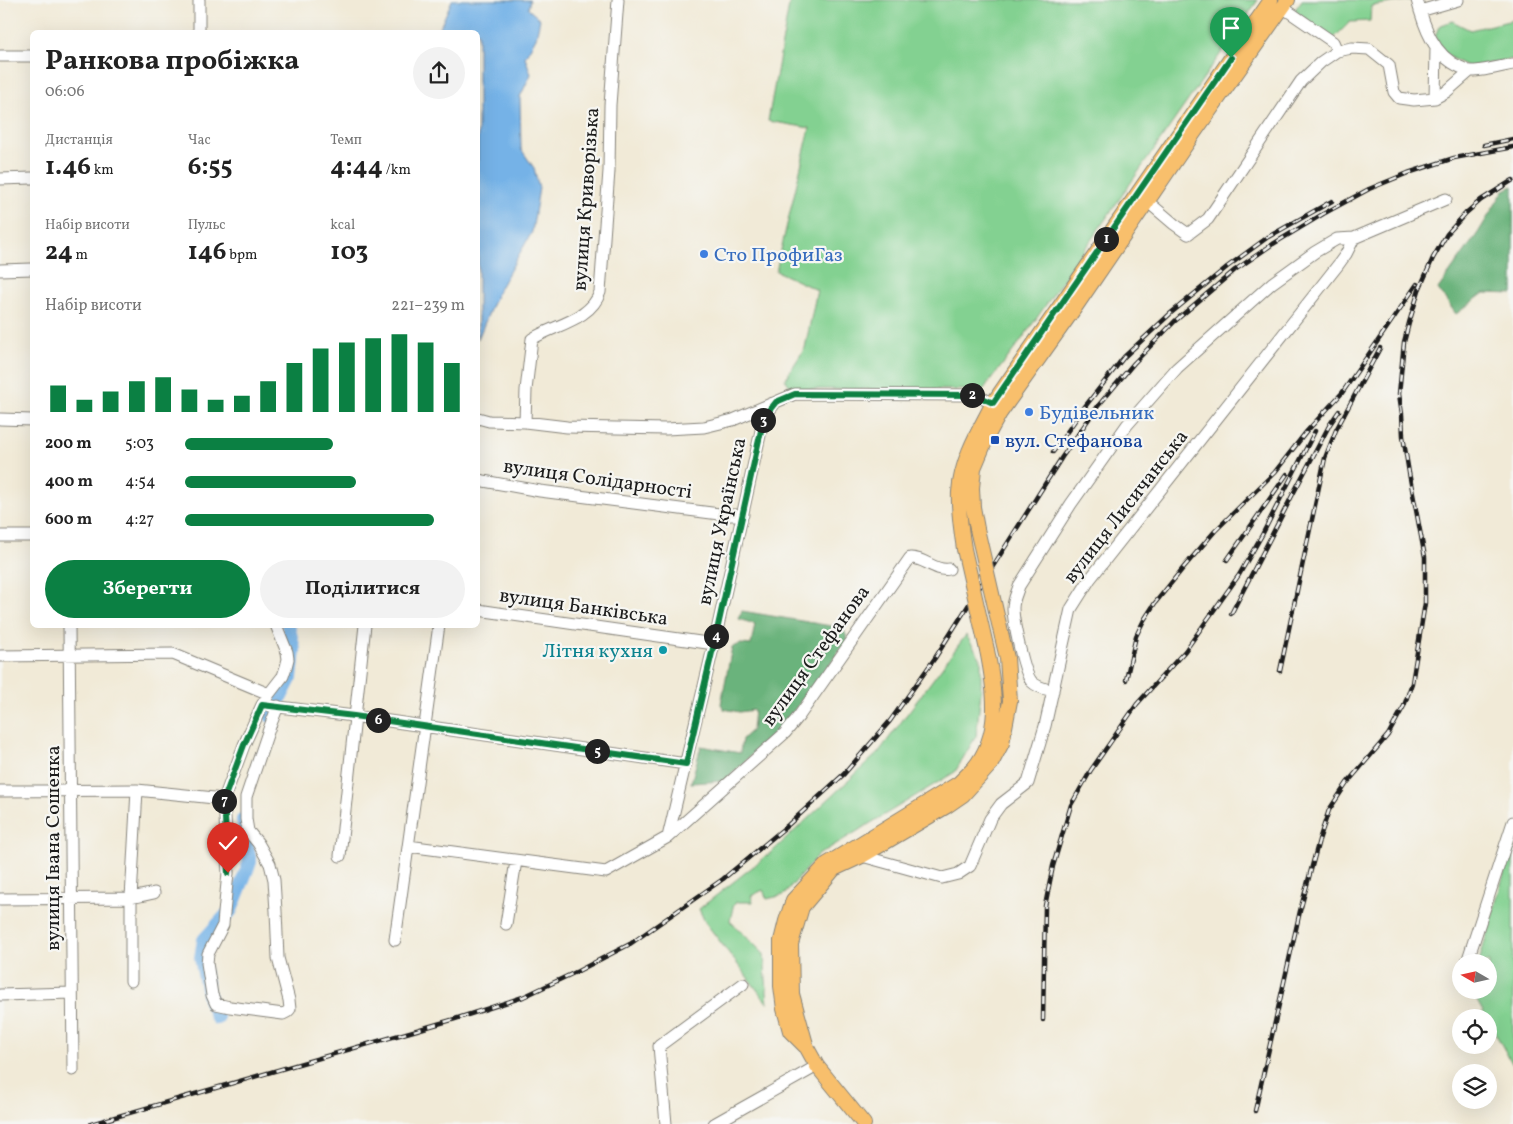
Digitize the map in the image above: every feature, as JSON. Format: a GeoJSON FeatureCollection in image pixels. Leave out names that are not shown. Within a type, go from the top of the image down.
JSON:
{"type":"FeatureCollection","features":[{"type":"Feature","properties":{"kind":"main road"},"geometry":{"type":"LineString","coordinates":[[864,1124],[817,1066],[808,1048],[792,994],[791,944],[802,907],[834,869],[862,856],[947,806],[963,794],[991,764],[1002,743],[1010,700],[1002,637],[977,529],[973,497],[974,468],[997,408],[1147,201],[1280,2]]}},
{"type":"Feature","properties":{"kind":"main road"},"geometry":{"type":"LineString","coordinates":[[808,1048],[790,1031],[781,986],[781,941],[793,900],[827,864],[959,783],[974,768],[991,735],[994,717],[992,677],[964,549],[960,518],[959,500],[962,472],[968,454],[997,408],[1280,2]]}},
{"type":"Feature","properties":{"kind":"street"},"geometry":{"type":"LineString","coordinates":[[198,0],[199,30]]}},
{"type":"Feature","properties":{"kind":"street","name":"вулиця Криворізька"},"geometry":{"type":"LineString","coordinates":[[525,422],[526,390],[532,339],[580,316],[592,308],[600,292],[609,171],[610,105],[618,0]]}},
{"type":"Feature","properties":{"kind":"street"},"geometry":{"type":"LineString","coordinates":[[1458,0],[1418,5],[1436,48],[1453,64],[1470,71],[1513,64]]}},
{"type":"Feature","properties":{"kind":"street"},"geometry":{"type":"LineString","coordinates":[[1280,2],[1333,42],[1337,51]]}},
{"type":"Feature","properties":{"kind":"street"},"geometry":{"type":"LineString","coordinates":[[1147,201],[1188,234],[1208,219],[1302,81],[1321,62],[1337,51],[1352,48],[1369,49],[1389,66],[1394,92],[1399,98],[1414,100],[1435,98],[1446,92],[1470,71]]}},
{"type":"Feature","properties":{"kind":"street"},"geometry":{"type":"LineString","coordinates":[[1435,98],[1436,48]]}},
{"type":"Feature","properties":{"kind":"street"},"geometry":{"type":"LineString","coordinates":[[0,56],[30,56]]}},
{"type":"Feature","properties":{"kind":"street"},"geometry":{"type":"LineString","coordinates":[[0,179],[30,178]]}},
{"type":"Feature","properties":{"kind":"street"},"geometry":{"type":"LineString","coordinates":[[1053,691],[1042,688],[1032,682],[1026,672],[1017,635],[1013,608],[1014,599],[1020,586],[1071,504],[1128,425],[1177,368],[1272,283],[1315,252],[1337,240],[1354,238],[1446,199]]}},
{"type":"Feature","properties":{"kind":"street","name":"вулиця Лисичанська"},"geometry":{"type":"LineString","coordinates":[[862,856],[942,878],[958,874],[970,866],[990,819],[1001,804],[1028,783],[1045,726],[1072,609],[1090,579],[1346,254],[1354,238]]}},
{"type":"Feature","properties":{"kind":"street"},"geometry":{"type":"LineString","coordinates":[[0,270],[30,269]]}},
{"type":"Feature","properties":{"kind":"street"},"geometry":{"type":"LineString","coordinates":[[480,419],[489,421],[525,422],[568,427],[704,428],[733,420],[795,394],[976,395],[997,408]]}},
{"type":"Feature","properties":{"kind":"street","name":"вулиця Українська"},"geometry":{"type":"LineString","coordinates":[[668,837],[714,644],[764,417],[776,402]]}},
{"type":"Feature","properties":{"kind":"street"},"geometry":{"type":"LineString","coordinates":[[0,419],[30,420]]}},
{"type":"Feature","properties":{"kind":"street","name":"вулиця Солідарності"},"geometry":{"type":"LineString","coordinates":[[480,480],[540,491],[727,516],[743,515]]}},
{"type":"Feature","properties":{"kind":"street"},"geometry":{"type":"LineString","coordinates":[[0,536],[30,536]]}},
{"type":"Feature","properties":{"kind":"street","name":"вулиця Стефанова"},"geometry":{"type":"LineString","coordinates":[[668,837],[784,734],[799,716],[910,558],[916,557],[942,570],[950,569]]}},
{"type":"Feature","properties":{"kind":"street","name":"вулиця Банківська"},"geometry":{"type":"LineString","coordinates":[[480,610],[714,644]]}},
{"type":"Feature","properties":{"kind":"street","name":"вулиця Івана Сошенка"},"geometry":{"type":"LineString","coordinates":[[69,628],[73,1070]]}},
{"type":"Feature","properties":{"kind":"street"},"geometry":{"type":"LineString","coordinates":[[277,628],[288,659],[283,676],[269,694],[244,745],[224,799],[228,873],[223,919],[208,954],[207,963],[212,995],[216,1004],[283,1014],[290,1009],[278,958],[274,880],[270,864],[258,843],[248,831],[246,820],[246,797],[278,706]]}},
{"type":"Feature","properties":{"kind":"street"},"geometry":{"type":"LineString","coordinates":[[340,856],[365,628]]}},
{"type":"Feature","properties":{"kind":"street"},"geometry":{"type":"LineString","coordinates":[[395,940],[439,628]]}},
{"type":"Feature","properties":{"kind":"street"},"geometry":{"type":"LineString","coordinates":[[0,656],[174,654],[269,694]]}},
{"type":"Feature","properties":{"kind":"street"},"geometry":{"type":"LineString","coordinates":[[264,705],[354,716],[686,764]]}},
{"type":"Feature","properties":{"kind":"street"},"geometry":{"type":"LineString","coordinates":[[0,790],[137,790],[224,799]]}},
{"type":"Feature","properties":{"kind":"street"},"geometry":{"type":"LineString","coordinates":[[131,981],[131,898],[137,790]]}},
{"type":"Feature","properties":{"kind":"street"},"geometry":{"type":"LineString","coordinates":[[1471,954],[1513,822]]}},
{"type":"Feature","properties":{"kind":"street"},"geometry":{"type":"LineString","coordinates":[[408,846],[606,872],[668,837]]}},
{"type":"Feature","properties":{"kind":"street"},"geometry":{"type":"LineString","coordinates":[[506,924],[516,860]]}},
{"type":"Feature","properties":{"kind":"street"},"geometry":{"type":"LineString","coordinates":[[0,899],[131,898],[154,892]]}},
{"type":"Feature","properties":{"kind":"street"},"geometry":{"type":"LineString","coordinates":[[666,1124],[659,1046],[743,984]]}},
{"type":"Feature","properties":{"kind":"street"},"geometry":{"type":"LineString","coordinates":[[0,995],[72,993]]}},
{"type":"Feature","properties":{"kind":"street"},"geometry":{"type":"LineString","coordinates":[[714,1124],[817,1066]]}},
{"type":"Feature","properties":{"kind":"green space"},"geometry":{"type":"Polygon","coordinates":[[[790,0],[1258,0],[1020,342],[983,390],[792,389],[785,379],[805,348],[817,290],[776,271],[810,128],[768,121],[790,0]]]}},
{"type":"Feature","properties":{"kind":"green space"},"geometry":{"type":"Polygon","coordinates":[[[1302,0],[1412,0],[1371,6],[1370,21],[1350,22],[1333,39],[1294,11],[1302,0]]]}},
{"type":"Feature","properties":{"kind":"green space"},"geometry":{"type":"Polygon","coordinates":[[[1513,20],[1513,59],[1468,67],[1446,55],[1435,37],[1439,26],[1452,21],[1470,30],[1513,20]]]}},
{"type":"Feature","properties":{"kind":"green space"},"geometry":{"type":"Polygon","coordinates":[[[1513,186],[1513,294],[1484,293],[1456,314],[1438,289],[1478,233],[1504,190],[1513,186]]]}},
{"type":"Feature","properties":{"kind":"green space"},"geometry":{"type":"Polygon","coordinates":[[[742,611],[843,628],[848,640],[782,726],[724,781],[691,783],[701,746],[740,753],[742,739],[752,730],[754,710],[739,712],[724,709],[721,704],[732,647],[741,644],[751,645],[755,624],[738,619],[742,611]]]}},
{"type":"Feature","properties":{"kind":"green space"},"geometry":{"type":"Polygon","coordinates":[[[966,635],[981,659],[981,692],[976,736],[955,772],[818,855],[784,895],[767,899],[763,890],[751,896],[753,902],[736,902],[733,907],[730,921],[764,954],[768,1004],[705,922],[699,909],[774,850],[878,753],[966,635]]]}},
{"type":"Feature","properties":{"kind":"green space"},"geometry":{"type":"Polygon","coordinates":[[[1513,842],[1513,1065],[1497,1036],[1497,1009],[1482,1009],[1476,999],[1498,999],[1498,954],[1481,954],[1513,842]]]}},
{"type":"Feature","properties":{"kind":"water"},"geometry":{"type":"Polygon","coordinates":[[[452,0],[530,0],[528,9],[540,19],[536,38],[525,57],[531,74],[520,97],[521,149],[534,168],[539,188],[532,232],[497,293],[480,334],[480,30],[439,30],[452,0]]]}},
{"type":"Feature","properties":{"kind":"waterway"},"geometry":{"type":"LineString","coordinates":[[271,716],[291,677],[294,650],[289,628]]}},
{"type":"Feature","properties":{"kind":"waterway"},"geometry":{"type":"LineString","coordinates":[[217,1018],[209,999],[201,958],[204,940],[231,910],[250,862],[243,820]]}},
{"type":"Feature","properties":{"kind":"railway"},"geometry":{"type":"LineString","coordinates":[[1484,145],[1513,139]]}},
{"type":"Feature","properties":{"kind":"railway"},"geometry":{"type":"LineString","coordinates":[[91,1124],[455,1019],[523,997],[630,944],[723,879],[788,825],[844,774],[890,721],[935,658],[1062,457],[1098,406],[1134,363],[1175,321],[1235,270],[1273,244],[1369,189],[1408,173],[1454,158],[1513,147]]}},
{"type":"Feature","properties":{"kind":"railway"},"geometry":{"type":"LineString","coordinates":[[1255,1111],[1300,911],[1329,810],[1347,783],[1388,735],[1404,706],[1412,683],[1425,603],[1425,557],[1403,436],[1399,394],[1404,342],[1409,323],[1419,290],[1433,258],[1447,234],[1481,200],[1513,180]]}},
{"type":"Feature","properties":{"kind":"railway"},"geometry":{"type":"LineString","coordinates":[[1053,452],[1083,409],[1124,357],[1171,313],[1227,267],[1268,237],[1332,201]]}},
{"type":"Feature","properties":{"kind":"railway"},"geometry":{"type":"LineString","coordinates":[[1126,680],[1136,636],[1155,603],[1215,531],[1275,472],[1307,431],[1342,393],[1417,284]]}},
{"type":"Feature","properties":{"kind":"railway"},"geometry":{"type":"LineString","coordinates":[[1280,671],[1325,458],[1336,430],[1380,348]]}},
{"type":"Feature","properties":{"kind":"railway"},"geometry":{"type":"LineString","coordinates":[[1231,614],[1330,424],[1339,411]]}},
{"type":"Feature","properties":{"kind":"railway"},"geometry":{"type":"LineString","coordinates":[[1043,1020],[1045,906],[1053,866],[1071,805],[1091,770],[1137,704],[1185,651],[1239,575],[1262,535],[1315,431]]}},
{"type":"Feature","properties":{"kind":"railway"},"geometry":{"type":"LineString","coordinates":[[1227,560],[1287,474]]}},
{"type":"Feature","properties":{"kind":"place","name":"Сто ПрофиГаз"},"geometry":{"type":"Point","coordinates":[704,254]}},
{"type":"Feature","properties":{"kind":"place","name":"Будівельник"},"geometry":{"type":"Point","coordinates":[1029,412]}},
{"type":"Feature","properties":{"kind":"place","name":"вул. Стефанова"},"geometry":{"type":"Point","coordinates":[995,440]}},
{"type":"Feature","properties":{"kind":"place","name":"Літня кухня"},"geometry":{"type":"Point","coordinates":[663,650]}},
{"type":"Feature","properties":{"kind":"route"},"geometry":{"type":"LineString","coordinates":[[228,873],[224,799],[244,745],[262,705],[354,716],[686,764],[764,417],[776,402],[795,394],[976,395],[993,403],[1231,58]]}}]}
